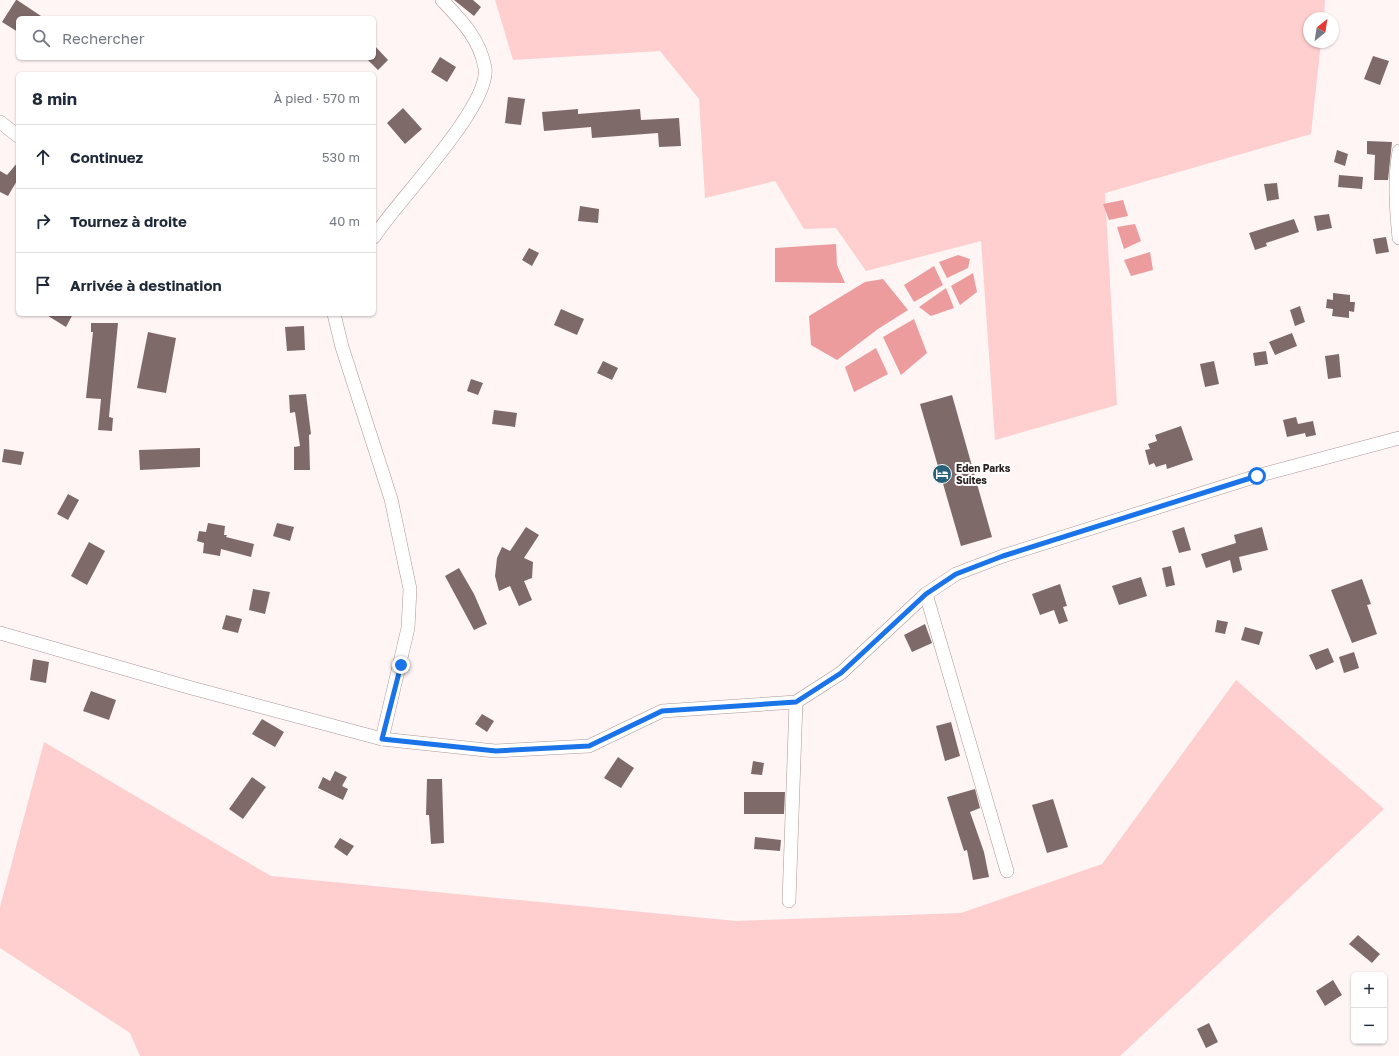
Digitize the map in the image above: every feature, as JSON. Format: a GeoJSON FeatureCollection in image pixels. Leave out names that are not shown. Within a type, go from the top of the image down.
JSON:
{"type":"FeatureCollection","features":[{"type":"Feature","properties":{"kind":"street"},"geometry":{"type":"LineString","coordinates":[[376,234],[436,158],[476,102],[483,86],[485,70],[482,53],[468,28],[442,0]]}},
{"type":"Feature","properties":{"kind":"street"},"geometry":{"type":"LineString","coordinates":[[0,122],[16,134]]}},
{"type":"Feature","properties":{"kind":"street"},"geometry":{"type":"LineString","coordinates":[[1399,151],[1395,171],[1396,209],[1399,238]]}},
{"type":"Feature","properties":{"kind":"street"},"geometry":{"type":"LineString","coordinates":[[334,316],[342,348],[390,499],[410,589],[408,628],[382,739]]}},
{"type":"Feature","properties":{"kind":"street"},"geometry":{"type":"LineString","coordinates":[[0,633],[188,687],[382,739],[496,751],[589,746],[662,711],[796,702],[841,673],[926,594],[956,574],[1003,556],[1257,476],[1399,438]]}},
{"type":"Feature","properties":{"kind":"street"},"geometry":{"type":"LineString","coordinates":[[926,594],[1007,871]]}},
{"type":"Feature","properties":{"kind":"street"},"geometry":{"type":"LineString","coordinates":[[788,900],[796,702]]}},
{"type":"Feature","properties":{"kind":"shaded area"},"geometry":{"type":"Polygon","coordinates":[[[495,0],[1325,0],[1324,12],[1303,12],[1303,48],[1320,48],[1311,134],[1105,193],[1117,405],[995,440],[981,241],[866,271],[836,228],[804,229],[775,181],[705,198],[699,99],[660,51],[513,60],[495,0]]]}},
{"type":"Feature","properties":{"kind":"shaded area"},"geometry":{"type":"Polygon","coordinates":[[[1123,200],[1128,216],[1109,220],[1103,204],[1123,200]]]}},
{"type":"Feature","properties":{"kind":"shaded area"},"geometry":{"type":"Polygon","coordinates":[[[1135,224],[1141,241],[1124,249],[1117,227],[1135,224]]]}},
{"type":"Feature","properties":{"kind":"shaded area"},"geometry":{"type":"Polygon","coordinates":[[[836,244],[837,265],[845,283],[775,282],[775,248],[836,244]]]}},
{"type":"Feature","properties":{"kind":"shaded area"},"geometry":{"type":"Polygon","coordinates":[[[1150,252],[1153,270],[1131,276],[1124,260],[1150,252]]]}},
{"type":"Feature","properties":{"kind":"shaded area"},"geometry":{"type":"Polygon","coordinates":[[[958,255],[970,259],[968,268],[947,278],[939,262],[958,255]]]}},
{"type":"Feature","properties":{"kind":"shaded area"},"geometry":{"type":"Polygon","coordinates":[[[934,266],[943,285],[914,302],[904,285],[934,266]]]}},
{"type":"Feature","properties":{"kind":"shaded area"},"geometry":{"type":"Polygon","coordinates":[[[973,273],[977,292],[960,305],[951,286],[973,273]]]}},
{"type":"Feature","properties":{"kind":"shaded area"},"geometry":{"type":"Polygon","coordinates":[[[883,279],[908,310],[878,329],[837,360],[811,345],[809,316],[865,282],[883,279]]]}},
{"type":"Feature","properties":{"kind":"shaded area"},"geometry":{"type":"Polygon","coordinates":[[[946,288],[954,308],[931,316],[919,307],[946,288]]]}},
{"type":"Feature","properties":{"kind":"shaded area"},"geometry":{"type":"Polygon","coordinates":[[[914,319],[927,353],[901,375],[883,337],[914,319]]]}},
{"type":"Feature","properties":{"kind":"shaded area"},"geometry":{"type":"Polygon","coordinates":[[[876,348],[888,374],[854,392],[845,367],[876,348]]]}},
{"type":"Feature","properties":{"kind":"shaded area"},"geometry":{"type":"Polygon","coordinates":[[[1236,680],[1384,809],[1120,1056],[140,1056],[130,1033],[0,948],[0,907],[44,742],[271,876],[736,921],[961,913],[1102,864],[1236,680]]]}},
{"type":"Feature","properties":{"kind":"building"},"geometry":{"type":"Polygon","coordinates":[[[16,0],[41,16],[16,16],[16,31],[2,22],[16,0]]]}},
{"type":"Feature","properties":{"kind":"building"},"geometry":{"type":"Polygon","coordinates":[[[454,0],[473,0],[481,7],[474,16],[454,0]]]}},
{"type":"Feature","properties":{"kind":"building"},"geometry":{"type":"Polygon","coordinates":[[[376,47],[388,60],[378,70],[368,60],[376,60],[376,47]]]}},
{"type":"Feature","properties":{"kind":"building"},"geometry":{"type":"Polygon","coordinates":[[[1373,56],[1389,61],[1380,85],[1364,79],[1373,56]]]}},
{"type":"Feature","properties":{"kind":"building"},"geometry":{"type":"Polygon","coordinates":[[[440,57],[456,67],[447,82],[431,72],[440,57]]]}},
{"type":"Feature","properties":{"kind":"building"},"geometry":{"type":"Polygon","coordinates":[[[508,97],[525,99],[521,125],[505,123],[508,97]]]}},
{"type":"Feature","properties":{"kind":"building"},"geometry":{"type":"Polygon","coordinates":[[[403,108],[422,129],[405,144],[387,123],[403,108]]]}},
{"type":"Feature","properties":{"kind":"building"},"geometry":{"type":"Polygon","coordinates":[[[578,109],[578,114],[640,109],[641,120],[679,118],[681,146],[659,147],[658,133],[592,138],[591,127],[544,131],[542,112],[578,109]]]}},
{"type":"Feature","properties":{"kind":"building"},"geometry":{"type":"Polygon","coordinates":[[[1367,141],[1392,142],[1388,180],[1374,180],[1375,155],[1367,154],[1367,141]]]}},
{"type":"Feature","properties":{"kind":"building"},"geometry":{"type":"Polygon","coordinates":[[[1337,150],[1348,154],[1345,166],[1334,162],[1337,150]]]}},
{"type":"Feature","properties":{"kind":"building"},"geometry":{"type":"Polygon","coordinates":[[[16,164],[16,182],[8,196],[0,192],[0,171],[7,175],[16,164]]]}},
{"type":"Feature","properties":{"kind":"building"},"geometry":{"type":"Polygon","coordinates":[[[1339,175],[1363,177],[1362,189],[1338,187],[1339,175]]]}},
{"type":"Feature","properties":{"kind":"building"},"geometry":{"type":"Polygon","coordinates":[[[1277,183],[1279,199],[1267,201],[1264,184],[1277,183]]]}},
{"type":"Feature","properties":{"kind":"building"},"geometry":{"type":"Polygon","coordinates":[[[580,206],[599,209],[598,223],[578,221],[580,206]]]}},
{"type":"Feature","properties":{"kind":"building"},"geometry":{"type":"Polygon","coordinates":[[[1329,214],[1332,228],[1317,231],[1314,216],[1329,214]]]}},
{"type":"Feature","properties":{"kind":"building"},"geometry":{"type":"Polygon","coordinates":[[[1294,219],[1299,232],[1266,243],[1267,246],[1255,250],[1249,233],[1294,219]]]}},
{"type":"Feature","properties":{"kind":"building"},"geometry":{"type":"Polygon","coordinates":[[[1386,237],[1389,252],[1376,254],[1373,239],[1386,237]]]}},
{"type":"Feature","properties":{"kind":"building"},"geometry":{"type":"Polygon","coordinates":[[[529,248],[539,253],[532,266],[522,260],[529,248]]]}},
{"type":"Feature","properties":{"kind":"building"},"geometry":{"type":"Polygon","coordinates":[[[1333,293],[1350,295],[1350,302],[1355,302],[1354,312],[1349,311],[1349,318],[1332,316],[1333,309],[1326,308],[1327,299],[1333,300],[1333,293]]]}},
{"type":"Feature","properties":{"kind":"building"},"geometry":{"type":"Polygon","coordinates":[[[1300,306],[1305,322],[1295,326],[1290,310],[1300,306]]]}},
{"type":"Feature","properties":{"kind":"building"},"geometry":{"type":"Polygon","coordinates":[[[561,309],[584,319],[577,335],[554,325],[561,309]]]}},
{"type":"Feature","properties":{"kind":"building"},"geometry":{"type":"Polygon","coordinates":[[[48,316],[72,316],[66,327],[48,316]]]}},
{"type":"Feature","properties":{"kind":"building"},"geometry":{"type":"Polygon","coordinates":[[[91,323],[118,323],[109,417],[113,418],[112,431],[98,430],[101,399],[86,398],[93,332],[91,332],[91,323]]]}},
{"type":"Feature","properties":{"kind":"building"},"geometry":{"type":"Polygon","coordinates":[[[304,326],[305,350],[287,351],[285,327],[304,326]]]}},
{"type":"Feature","properties":{"kind":"building"},"geometry":{"type":"Polygon","coordinates":[[[148,332],[176,338],[166,393],[137,388],[148,332]]]}},
{"type":"Feature","properties":{"kind":"building"},"geometry":{"type":"Polygon","coordinates":[[[1292,333],[1297,346],[1275,355],[1269,342],[1292,333]]]}},
{"type":"Feature","properties":{"kind":"building"},"geometry":{"type":"Polygon","coordinates":[[[1266,351],[1268,364],[1255,366],[1253,353],[1266,351]]]}},
{"type":"Feature","properties":{"kind":"building"},"geometry":{"type":"Polygon","coordinates":[[[1339,354],[1341,377],[1328,379],[1325,356],[1339,354]]]}},
{"type":"Feature","properties":{"kind":"building"},"geometry":{"type":"Polygon","coordinates":[[[603,361],[618,368],[612,380],[597,373],[603,361]]]}},
{"type":"Feature","properties":{"kind":"building"},"geometry":{"type":"Polygon","coordinates":[[[1214,361],[1219,384],[1205,387],[1200,364],[1214,361]]]}},
{"type":"Feature","properties":{"kind":"building"},"geometry":{"type":"Polygon","coordinates":[[[471,379],[483,383],[478,395],[467,391],[471,379]]]}},
{"type":"Feature","properties":{"kind":"building"},"geometry":{"type":"Polygon","coordinates":[[[306,394],[311,434],[309,435],[310,470],[294,470],[294,447],[300,446],[295,412],[290,413],[289,395],[306,394]]]}},
{"type":"Feature","properties":{"kind":"building"},"geometry":{"type":"Polygon","coordinates":[[[952,395],[992,537],[961,546],[920,404],[952,395]]]}},
{"type":"Feature","properties":{"kind":"building"},"geometry":{"type":"Polygon","coordinates":[[[494,410],[517,413],[515,427],[492,424],[494,410]]]}},
{"type":"Feature","properties":{"kind":"building"},"geometry":{"type":"Polygon","coordinates":[[[1296,417],[1298,424],[1313,421],[1316,435],[1306,437],[1305,433],[1287,437],[1283,420],[1296,417]]]}},
{"type":"Feature","properties":{"kind":"building"},"geometry":{"type":"Polygon","coordinates":[[[1181,426],[1193,460],[1167,469],[1166,464],[1156,467],[1154,463],[1149,465],[1145,450],[1150,449],[1148,444],[1157,441],[1155,435],[1181,426]]]}},
{"type":"Feature","properties":{"kind":"building"},"geometry":{"type":"Polygon","coordinates":[[[200,448],[200,467],[140,470],[139,450],[200,448]]]}},
{"type":"Feature","properties":{"kind":"building"},"geometry":{"type":"Polygon","coordinates":[[[4,449],[24,452],[21,465],[2,462],[4,449]]]}},
{"type":"Feature","properties":{"kind":"building"},"geometry":{"type":"Polygon","coordinates":[[[68,494],[79,500],[68,520],[57,514],[68,494]]]}},
{"type":"Feature","properties":{"kind":"building"},"geometry":{"type":"Polygon","coordinates":[[[208,523],[225,526],[224,535],[227,535],[226,537],[254,544],[251,557],[221,549],[220,556],[203,553],[204,543],[197,541],[199,531],[206,532],[208,523]]]}},
{"type":"Feature","properties":{"kind":"building"},"geometry":{"type":"Polygon","coordinates":[[[277,523],[294,527],[290,541],[273,536],[277,523]]]}},
{"type":"Feature","properties":{"kind":"building"},"geometry":{"type":"Polygon","coordinates":[[[526,527],[539,535],[524,558],[533,562],[532,578],[524,581],[532,600],[519,606],[510,586],[499,591],[495,576],[497,558],[502,547],[510,551],[526,527]]]}},
{"type":"Feature","properties":{"kind":"building"},"geometry":{"type":"Polygon","coordinates":[[[1184,527],[1191,550],[1179,553],[1172,531],[1184,527]]]}},
{"type":"Feature","properties":{"kind":"building"},"geometry":{"type":"Polygon","coordinates":[[[1262,527],[1268,550],[1239,557],[1242,570],[1233,573],[1230,560],[1206,568],[1201,554],[1236,543],[1234,535],[1262,527]]]}},
{"type":"Feature","properties":{"kind":"building"},"geometry":{"type":"Polygon","coordinates":[[[89,542],[105,551],[87,585],[71,576],[89,542]]]}},
{"type":"Feature","properties":{"kind":"building"},"geometry":{"type":"Polygon","coordinates":[[[1171,566],[1175,585],[1166,587],[1162,568],[1171,566]]]}},
{"type":"Feature","properties":{"kind":"building"},"geometry":{"type":"Polygon","coordinates":[[[459,568],[474,594],[487,624],[474,630],[445,576],[459,568]]]}},
{"type":"Feature","properties":{"kind":"building"},"geometry":{"type":"Polygon","coordinates":[[[1141,577],[1147,596],[1119,605],[1112,586],[1141,577]]]}},
{"type":"Feature","properties":{"kind":"building"},"geometry":{"type":"Polygon","coordinates":[[[1362,579],[1371,604],[1367,605],[1377,634],[1352,643],[1331,590],[1362,579]]]}},
{"type":"Feature","properties":{"kind":"building"},"geometry":{"type":"Polygon","coordinates":[[[1060,584],[1067,606],[1063,607],[1068,621],[1059,624],[1054,610],[1040,615],[1032,594],[1060,584]]]}},
{"type":"Feature","properties":{"kind":"building"},"geometry":{"type":"Polygon","coordinates":[[[253,589],[270,592],[265,614],[249,610],[253,589]]]}},
{"type":"Feature","properties":{"kind":"building"},"geometry":{"type":"Polygon","coordinates":[[[226,615],[242,619],[238,633],[222,629],[226,615]]]}},
{"type":"Feature","properties":{"kind":"building"},"geometry":{"type":"Polygon","coordinates":[[[1217,620],[1228,622],[1225,634],[1215,632],[1217,620]]]}},
{"type":"Feature","properties":{"kind":"building"},"geometry":{"type":"Polygon","coordinates":[[[925,624],[932,643],[912,652],[904,635],[925,624]]]}},
{"type":"Feature","properties":{"kind":"building"},"geometry":{"type":"Polygon","coordinates":[[[1245,627],[1263,632],[1259,645],[1241,640],[1245,627]]]}},
{"type":"Feature","properties":{"kind":"building"},"geometry":{"type":"Polygon","coordinates":[[[1328,648],[1334,662],[1316,670],[1309,655],[1328,648]]]}},
{"type":"Feature","properties":{"kind":"building"},"geometry":{"type":"Polygon","coordinates":[[[1354,652],[1359,668],[1344,673],[1339,657],[1354,652]]]}},
{"type":"Feature","properties":{"kind":"building"},"geometry":{"type":"Polygon","coordinates":[[[33,659],[49,662],[46,683],[30,680],[33,659]]]}},
{"type":"Feature","properties":{"kind":"building"},"geometry":{"type":"Polygon","coordinates":[[[91,691],[116,700],[109,720],[83,711],[91,691]]]}},
{"type":"Feature","properties":{"kind":"building"},"geometry":{"type":"Polygon","coordinates":[[[482,714],[494,721],[487,732],[475,724],[482,714]]]}},
{"type":"Feature","properties":{"kind":"building"},"geometry":{"type":"Polygon","coordinates":[[[262,719],[284,732],[275,747],[252,734],[262,719]]]}},
{"type":"Feature","properties":{"kind":"building"},"geometry":{"type":"Polygon","coordinates":[[[951,722],[960,756],[945,761],[936,726],[951,722]]]}},
{"type":"Feature","properties":{"kind":"building"},"geometry":{"type":"Polygon","coordinates":[[[618,757],[634,768],[621,788],[604,778],[618,757]]]}},
{"type":"Feature","properties":{"kind":"building"},"geometry":{"type":"Polygon","coordinates":[[[753,761],[764,763],[762,775],[751,774],[753,761]]]}},
{"type":"Feature","properties":{"kind":"building"},"geometry":{"type":"Polygon","coordinates":[[[335,771],[347,777],[342,786],[348,789],[343,800],[318,788],[323,777],[330,781],[335,771]]]}},
{"type":"Feature","properties":{"kind":"building"},"geometry":{"type":"Polygon","coordinates":[[[252,777],[266,787],[243,819],[229,809],[252,777]]]}},
{"type":"Feature","properties":{"kind":"building"},"geometry":{"type":"Polygon","coordinates":[[[427,779],[442,779],[444,843],[431,844],[429,815],[426,815],[427,779]]]}},
{"type":"Feature","properties":{"kind":"building"},"geometry":{"type":"Polygon","coordinates":[[[975,789],[980,808],[970,812],[984,852],[989,877],[973,880],[967,850],[964,851],[947,797],[975,789]]]}},
{"type":"Feature","properties":{"kind":"building"},"geometry":{"type":"Polygon","coordinates":[[[744,792],[785,792],[784,814],[744,814],[744,792]]]}},
{"type":"Feature","properties":{"kind":"building"},"geometry":{"type":"Polygon","coordinates":[[[1053,799],[1068,847],[1047,853],[1032,805],[1053,799]]]}},
{"type":"Feature","properties":{"kind":"building"},"geometry":{"type":"Polygon","coordinates":[[[755,837],[781,840],[780,851],[754,849],[755,837]]]}},
{"type":"Feature","properties":{"kind":"building"},"geometry":{"type":"Polygon","coordinates":[[[340,838],[354,846],[347,856],[334,847],[340,838]]]}},
{"type":"Feature","properties":{"kind":"building"},"geometry":{"type":"Polygon","coordinates":[[[1358,935],[1380,954],[1372,963],[1349,944],[1358,935]]]}},
{"type":"Feature","properties":{"kind":"building"},"geometry":{"type":"Polygon","coordinates":[[[1333,980],[1342,995],[1325,1006],[1316,991],[1333,980]]]}},
{"type":"Feature","properties":{"kind":"building"},"geometry":{"type":"Polygon","coordinates":[[[1209,1023],[1218,1042],[1206,1048],[1197,1029],[1209,1023]]]}},
{"type":"Feature","properties":{"kind":"place","name":"Eden Parks Suites"},"geometry":{"type":"Point","coordinates":[942,474]}},
{"type":"Feature","properties":{"kind":"route"},"geometry":{"type":"LineString","coordinates":[[401,665],[382,739],[496,751],[589,746],[662,711],[796,702],[841,673],[926,594],[956,574],[1003,556],[1257,476]]}}]}
